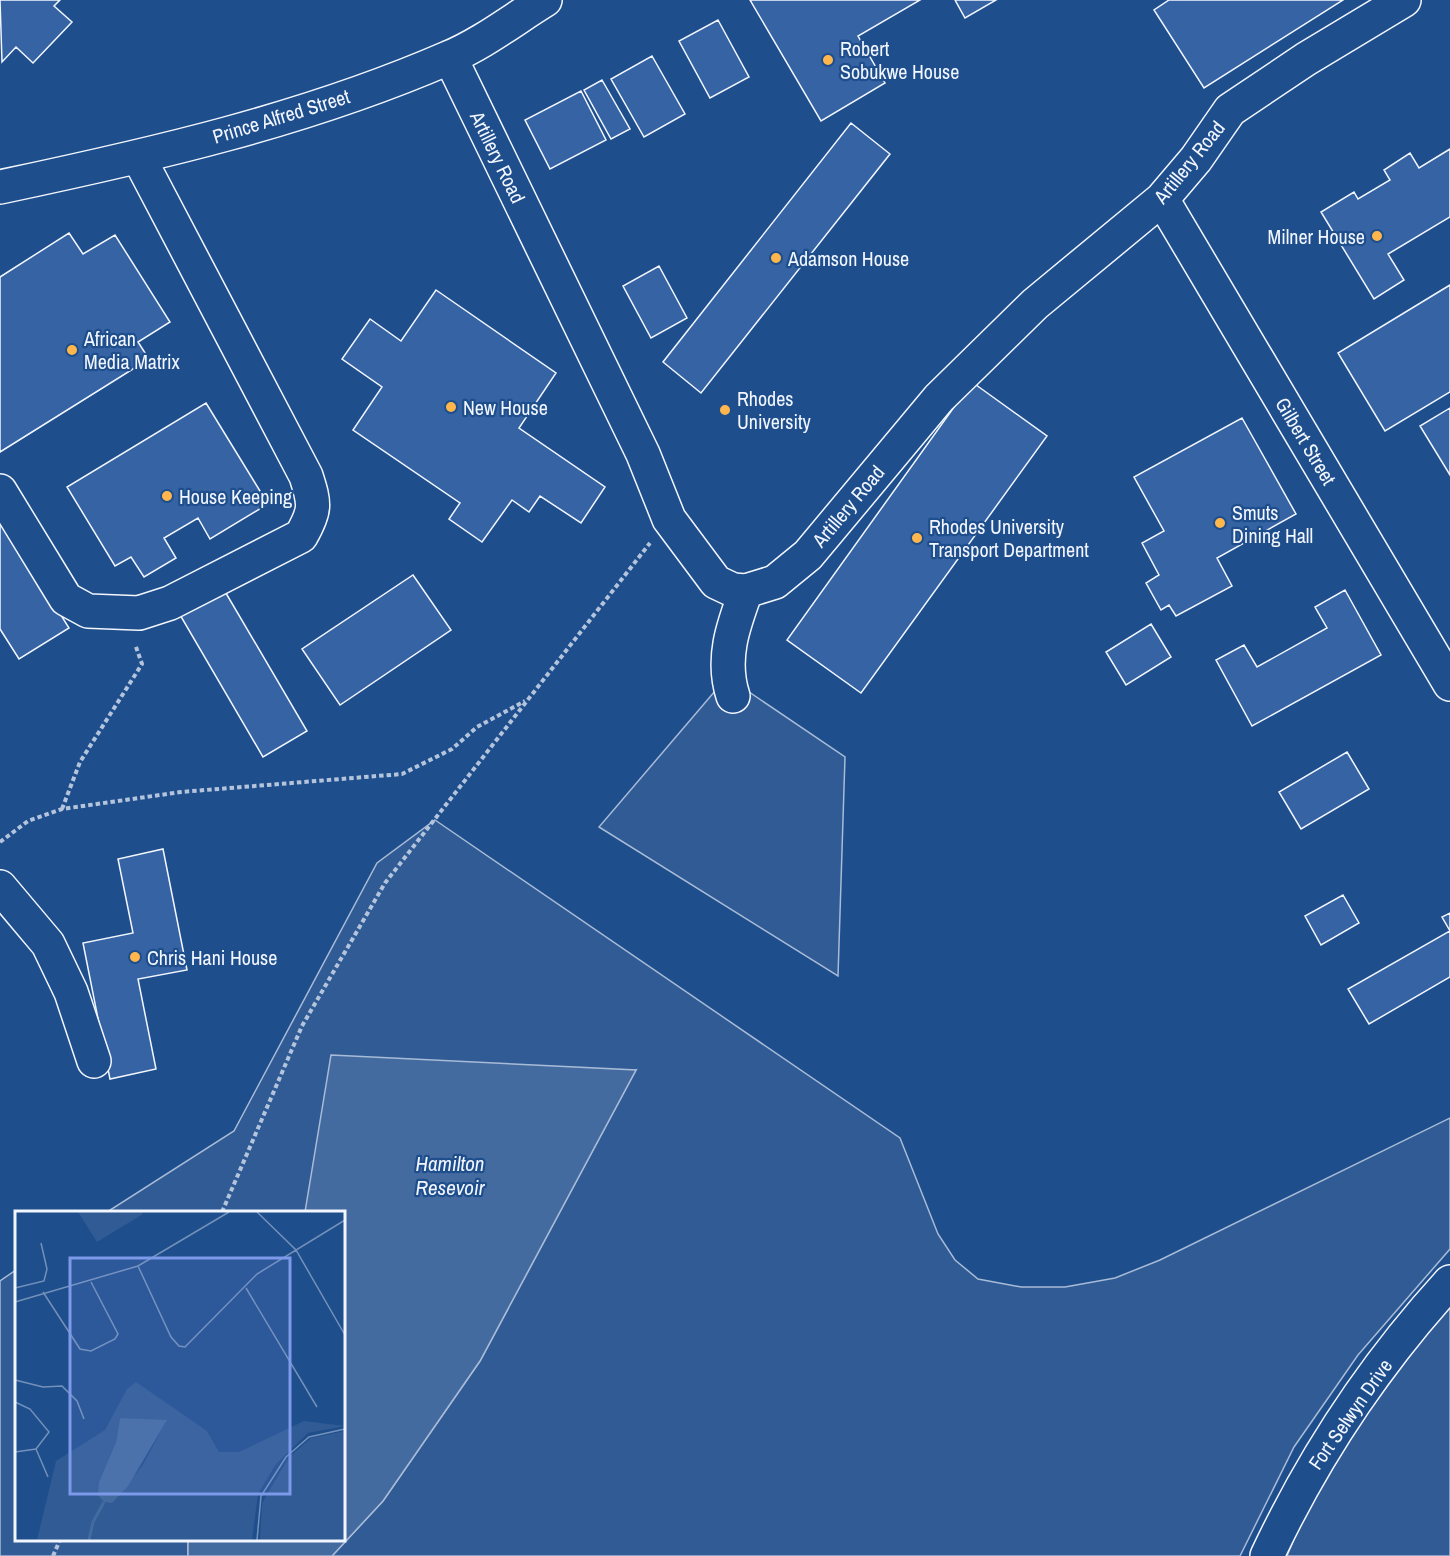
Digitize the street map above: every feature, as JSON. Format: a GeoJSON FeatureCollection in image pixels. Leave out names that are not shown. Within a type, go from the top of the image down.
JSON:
{"type":"FeatureCollection","features":[{"type":"Feature","properties":{"kind":"street","name":"Prince Alfred Street"},"geometry":{"type":"LineString","coordinates":[[0,187],[139,158],[315,108],[450,57],[546,0]]}},
{"type":"Feature","properties":{"kind":"street","name":"Artillery Road"},"geometry":{"type":"LineString","coordinates":[[450,57],[643,454],[669,519],[716,582],[733,590],[746,591],[775,582],[808,555],[939,398],[1035,304],[1162,198],[1196,159],[1230,110],[1306,59],[1404,0]]}},
{"type":"Feature","properties":{"kind":"street"},"geometry":{"type":"LineString","coordinates":[[0,491],[66,599],[88,611],[139,613],[170,603],[301,536],[312,518],[314,503],[306,476],[139,158]]}},
{"type":"Feature","properties":{"kind":"street","name":"Gilbert Street"},"geometry":{"type":"LineString","coordinates":[[1162,198],[1450,684]]}},
{"type":"Feature","properties":{"kind":"street"},"geometry":{"type":"LineString","coordinates":[[733,696],[727,676],[731,631],[746,591]]}},
{"type":"Feature","properties":{"kind":"street"},"geometry":{"type":"LineString","coordinates":[[0,886],[48,944],[71,992],[94,1061]]}},
{"type":"Feature","properties":{"kind":"street","name":"Fort Selwyn Drive"},"geometry":{"type":"LineString","coordinates":[[1267,1556],[1296,1492],[1350,1407],[1422,1313],[1450,1282]]}},
{"type":"Feature","properties":{"kind":"path"},"geometry":{"type":"LineString","coordinates":[[222,1211],[302,1026],[386,883],[669,519]]}},
{"type":"Feature","properties":{"kind":"path"},"geometry":{"type":"LineString","coordinates":[[62,809],[80,762],[142,664],[135,644],[139,613]]}},
{"type":"Feature","properties":{"kind":"path"},"geometry":{"type":"LineString","coordinates":[[0,842],[28,821],[62,809],[181,792],[402,774],[452,749],[477,727],[529,699]]}},
{"type":"Feature","properties":{"kind":"path"},"geometry":{"type":"LineString","coordinates":[[52,1556],[59,1541]]}},
{"type":"Feature","properties":{"kind":"shaded area"},"geometry":{"type":"Polygon","coordinates":[[[727,677],[845,757],[838,976],[599,827],[727,677]]]}},
{"type":"Feature","properties":{"kind":"shaded area"},"geometry":{"type":"Polygon","coordinates":[[[435,820],[900,1138],[938,1234],[955,1260],[978,1279],[1021,1287],[1065,1287],[1115,1278],[1160,1260],[1450,1118],[1450,1249],[1358,1355],[1294,1447],[1240,1556],[332,1556],[383,1501],[480,1361],[636,1070],[307,1211],[109,1211],[234,1131],[377,863],[435,820]]]}},
{"type":"Feature","properties":{"kind":"shaded area"},"geometry":{"type":"Polygon","coordinates":[[[15,1271],[15,1541],[188,1541],[188,1556],[0,1556],[0,1281],[15,1271]]]}},
{"type":"Feature","properties":{"kind":"shaded area"},"geometry":{"type":"Polygon","coordinates":[[[1450,1302],[1450,1556],[1287,1556],[1303,1517],[1362,1420],[1450,1302]]]}},
{"type":"Feature","properties":{"kind":"water","name":"Hamilton Resevoir"},"geometry":{"type":"Polygon","coordinates":[[[331,1055],[636,1070],[480,1361],[383,1501],[332,1556],[188,1556],[188,1541],[345,1541],[345,1211],[305,1211],[331,1055]]]}},
{"type":"Feature","properties":{"kind":"building"},"geometry":{"type":"Polygon","coordinates":[[[0,0],[60,0],[54,6],[72,22],[33,63],[16,47],[2,62],[0,0]]]}},
{"type":"Feature","properties":{"kind":"building","name":"Robert Sobukwe House"},"geometry":{"type":"Polygon","coordinates":[[[750,0],[920,0],[858,36],[885,83],[821,121],[750,0]]]}},
{"type":"Feature","properties":{"kind":"building","name":"Robert Sobukwe House"},"geometry":{"type":"Polygon","coordinates":[[[955,0],[996,0],[965,18],[955,0]]]}},
{"type":"Feature","properties":{"kind":"building"},"geometry":{"type":"Polygon","coordinates":[[[1169,0],[1343,0],[1204,88],[1154,10],[1169,0]]]}},
{"type":"Feature","properties":{"kind":"building"},"geometry":{"type":"Polygon","coordinates":[[[718,20],[749,77],[710,98],[679,41],[718,20]]]}},
{"type":"Feature","properties":{"kind":"building"},"geometry":{"type":"Polygon","coordinates":[[[652,56],[685,114],[644,137],[611,79],[652,56]]]}},
{"type":"Feature","properties":{"kind":"building"},"geometry":{"type":"Polygon","coordinates":[[[602,80],[630,129],[611,139],[584,90],[602,80]]]}},
{"type":"Feature","properties":{"kind":"building"},"geometry":{"type":"Polygon","coordinates":[[[581,91],[606,140],[550,169],[525,120],[581,91]]]}},
{"type":"Feature","properties":{"kind":"building","name":"Adamson House"},"geometry":{"type":"Polygon","coordinates":[[[851,123],[890,154],[701,393],[663,362],[851,123]]]}},
{"type":"Feature","properties":{"kind":"building","name":"Milner House"},"geometry":{"type":"Polygon","coordinates":[[[1450,149],[1450,217],[1388,254],[1404,280],[1374,299],[1321,212],[1354,192],[1358,199],[1390,180],[1384,170],[1410,153],[1419,168],[1450,149]]]}},
{"type":"Feature","properties":{"kind":"building","name":"African Media Matrix"},"geometry":{"type":"Polygon","coordinates":[[[69,233],[83,254],[115,235],[170,322],[138,342],[149,359],[0,452],[0,277],[69,233]]]}},
{"type":"Feature","properties":{"kind":"building"},"geometry":{"type":"Polygon","coordinates":[[[659,266],[687,318],[651,338],[623,286],[659,266]]]}},
{"type":"Feature","properties":{"kind":"building"},"geometry":{"type":"Polygon","coordinates":[[[1450,285],[1450,392],[1385,431],[1338,353],[1450,285]]]}},
{"type":"Feature","properties":{"kind":"building","name":"New House"},"geometry":{"type":"Polygon","coordinates":[[[436,290],[556,373],[519,428],[605,487],[581,523],[540,496],[529,512],[512,500],[482,542],[449,519],[460,503],[353,430],[382,387],[342,359],[370,319],[401,341],[436,290]]]}},
{"type":"Feature","properties":{"kind":"building","name":"Rhodes University Transport Department"},"geometry":{"type":"Polygon","coordinates":[[[972,382],[1047,436],[861,693],[787,640],[972,382]]]}},
{"type":"Feature","properties":{"kind":"building","name":"House Keeping"},"geometry":{"type":"Polygon","coordinates":[[[206,403],[268,504],[210,539],[198,518],[164,538],[176,558],[144,577],[131,557],[115,566],[67,487],[206,403]]]}},
{"type":"Feature","properties":{"kind":"building"},"geometry":{"type":"Polygon","coordinates":[[[1450,408],[1450,475],[1420,426],[1450,408]]]}},
{"type":"Feature","properties":{"kind":"building","name":"Smuts Dining Hall"},"geometry":{"type":"Polygon","coordinates":[[[1242,418],[1296,514],[1217,558],[1232,586],[1176,616],[1169,605],[1161,610],[1146,583],[1159,575],[1142,543],[1164,531],[1134,477],[1242,418]]]}},
{"type":"Feature","properties":{"kind":"building"},"geometry":{"type":"Polygon","coordinates":[[[0,517],[69,628],[19,659],[0,629],[0,517]]]}},
{"type":"Feature","properties":{"kind":"building"},"geometry":{"type":"Polygon","coordinates":[[[413,575],[451,630],[340,705],[302,649],[413,575]]]}},
{"type":"Feature","properties":{"kind":"building"},"geometry":{"type":"Polygon","coordinates":[[[220,583],[307,731],[263,757],[176,608],[220,583]]]}},
{"type":"Feature","properties":{"kind":"building"},"geometry":{"type":"Polygon","coordinates":[[[1345,590],[1381,655],[1252,726],[1216,660],[1244,645],[1257,667],[1327,628],[1315,607],[1345,590]]]}},
{"type":"Feature","properties":{"kind":"building"},"geometry":{"type":"Polygon","coordinates":[[[1151,624],[1171,657],[1126,685],[1106,652],[1151,624]]]}},
{"type":"Feature","properties":{"kind":"building"},"geometry":{"type":"Polygon","coordinates":[[[1347,752],[1369,789],[1301,829],[1279,792],[1347,752]]]}},
{"type":"Feature","properties":{"kind":"building","name":"Chris Hani House"},"geometry":{"type":"Polygon","coordinates":[[[163,849],[187,970],[138,979],[156,1069],[110,1079],[83,943],[133,933],[118,859],[163,849]]]}},
{"type":"Feature","properties":{"kind":"building"},"geometry":{"type":"Polygon","coordinates":[[[1343,895],[1359,923],[1321,945],[1305,916],[1343,895]]]}},
{"type":"Feature","properties":{"kind":"building"},"geometry":{"type":"Polygon","coordinates":[[[1450,913],[1450,931],[1442,917],[1450,913]]]}},
{"type":"Feature","properties":{"kind":"building"},"geometry":{"type":"Polygon","coordinates":[[[1450,931],[1450,977],[1369,1024],[1348,989],[1450,931]]]}},
{"type":"Feature","properties":{"kind":"place","name":"Robert Sobukwe House"},"geometry":{"type":"Point","coordinates":[828,60]}},
{"type":"Feature","properties":{"kind":"place","name":"Milner House"},"geometry":{"type":"Point","coordinates":[1377,236]}},
{"type":"Feature","properties":{"kind":"place","name":"Adamson House"},"geometry":{"type":"Point","coordinates":[776,258]}},
{"type":"Feature","properties":{"kind":"place","name":"African Media Matrix"},"geometry":{"type":"Point","coordinates":[72,350]}},
{"type":"Feature","properties":{"kind":"place","name":"New House"},"geometry":{"type":"Point","coordinates":[451,407]}},
{"type":"Feature","properties":{"kind":"place","name":"Rhodes University"},"geometry":{"type":"Point","coordinates":[725,410]}},
{"type":"Feature","properties":{"kind":"place","name":"House Keeping"},"geometry":{"type":"Point","coordinates":[167,496]}},
{"type":"Feature","properties":{"kind":"place","name":"Smuts Dining Hall"},"geometry":{"type":"Point","coordinates":[1220,523]}},
{"type":"Feature","properties":{"kind":"place","name":"Rhodes University Transport Department"},"geometry":{"type":"Point","coordinates":[917,538]}},
{"type":"Feature","properties":{"kind":"place","name":"Chris Hani House"},"geometry":{"type":"Point","coordinates":[135,957]}}]}
